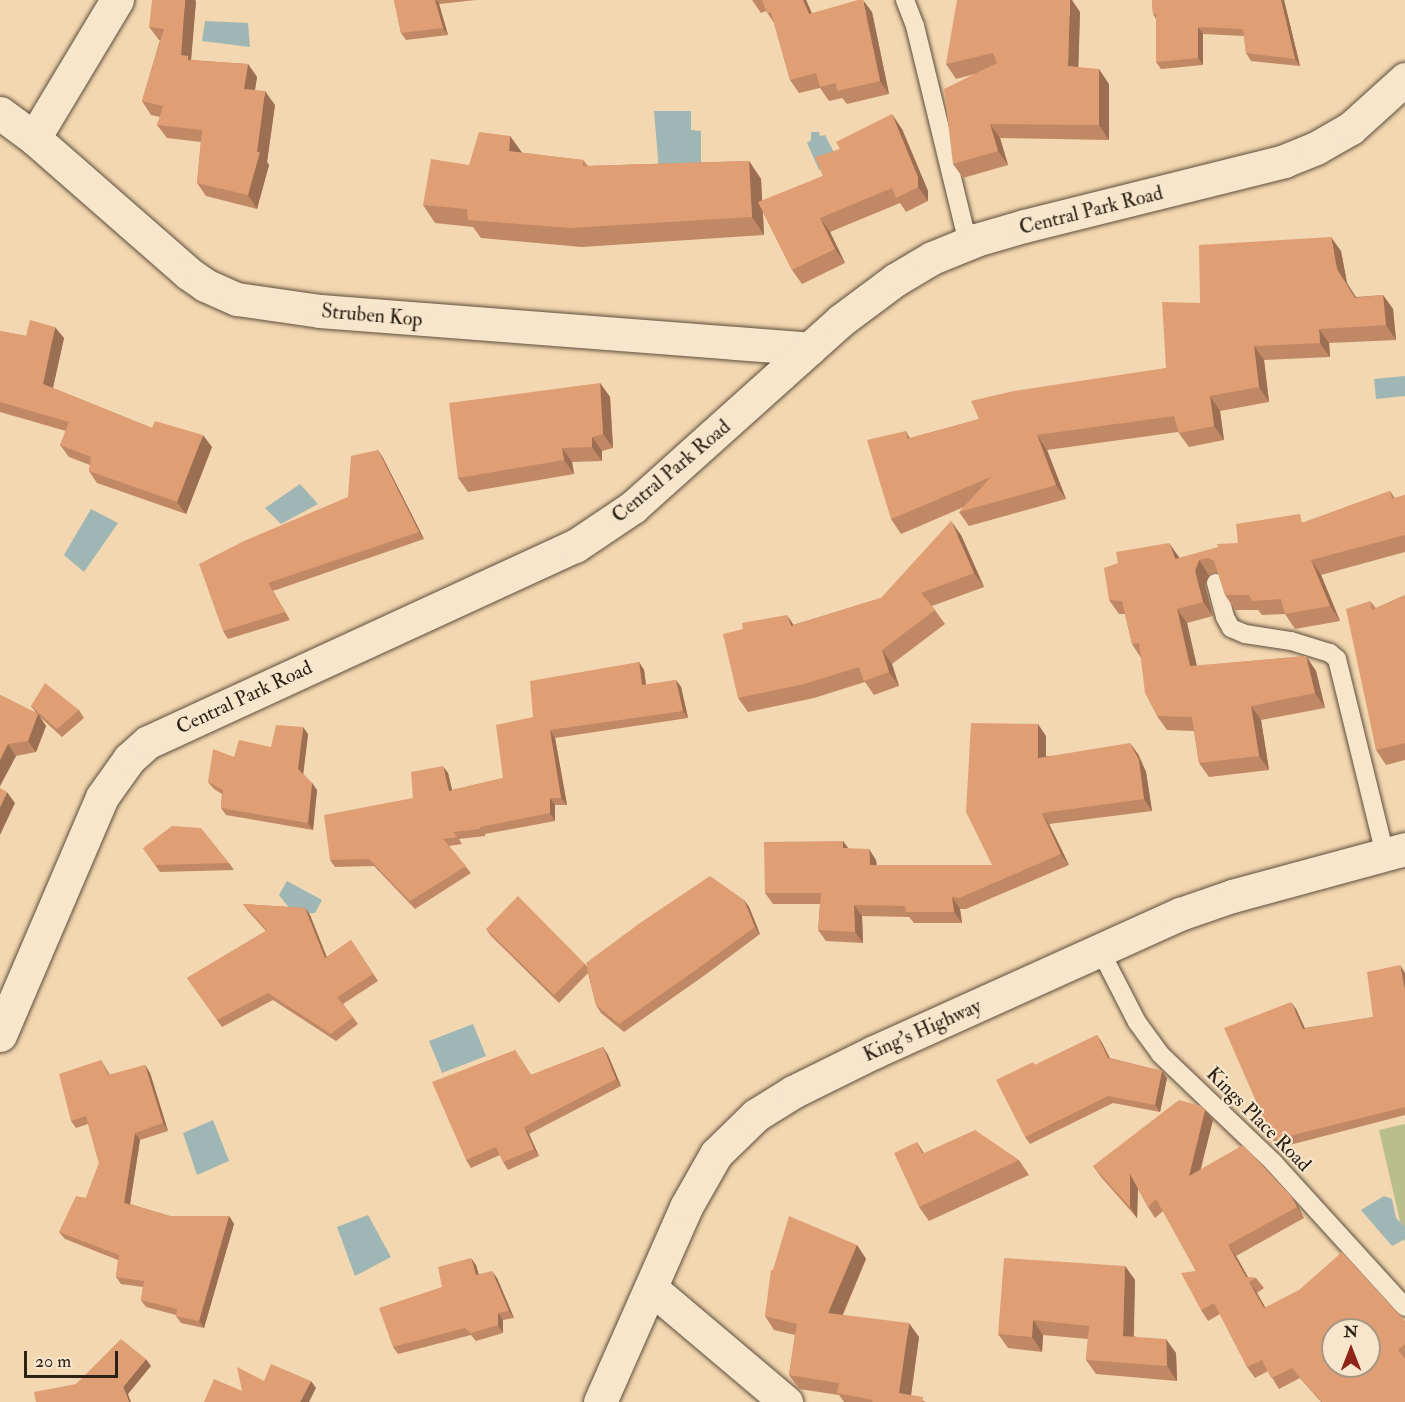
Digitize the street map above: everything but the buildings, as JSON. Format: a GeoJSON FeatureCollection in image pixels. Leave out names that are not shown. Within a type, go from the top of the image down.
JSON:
{"type":"FeatureCollection","features":[{"type":"Feature","properties":{"kind":"street"},"geometry":{"type":"LineString","coordinates":[[34,138],[117,0]]}},
{"type":"Feature","properties":{"kind":"street","name":"Central Park Road"},"geometry":{"type":"LineString","coordinates":[[0,1035],[102,797],[110,783],[138,750],[171,730],[575,546],[633,507],[840,321],[895,280],[932,258],[1024,226],[1284,161],[1316,148],[1351,128],[1405,79]]}},
{"type":"Feature","properties":{"kind":"street","name":"Struben Kop"},"geometry":{"type":"LineString","coordinates":[[0,113],[34,138],[188,273],[206,285],[237,299],[320,311],[810,349]]}},
{"type":"Feature","properties":{"kind":"street","name":"King's Highway"},"geometry":{"type":"LineString","coordinates":[[600,1402],[686,1207],[716,1154],[756,1115],[793,1092],[854,1061],[1205,905],[1395,852]]}},
{"type":"Feature","properties":{"kind":"street"},"geometry":{"type":"LineString","coordinates":[[651,1288],[786,1402]]}},
{"type":"Feature","properties":{"kind":"lane"},"geometry":{"type":"LineString","coordinates":[[905,0],[915,26],[968,244]]}},
{"type":"Feature","properties":{"kind":"lane"},"geometry":{"type":"LineString","coordinates":[[1216,583],[1225,618],[1231,627],[1245,634],[1291,641],[1330,653],[1337,659],[1395,852]]}},
{"type":"Feature","properties":{"kind":"lane","name":"Kings Place Road"},"geometry":{"type":"LineString","coordinates":[[1100,950],[1137,1022],[1160,1054],[1273,1162],[1405,1307]]}},
{"type":"Feature","properties":{"kind":"green space"},"geometry":{"type":"Polygon","coordinates":[[[1405,1124],[1405,1243],[1379,1130],[1405,1124]]]}},
{"type":"Feature","properties":{"kind":"water"},"geometry":{"type":"Polygon","coordinates":[[[205,21],[248,23],[250,47],[202,41],[205,21]]]}},
{"type":"Feature","properties":{"kind":"water"},"geometry":{"type":"Polygon","coordinates":[[[654,111],[691,111],[691,130],[701,131],[701,182],[660,182],[654,111]]]}},
{"type":"Feature","properties":{"kind":"water"},"geometry":{"type":"Polygon","coordinates":[[[811,132],[819,132],[820,136],[825,135],[838,160],[819,170],[807,143],[811,140],[811,132]]]}},
{"type":"Feature","properties":{"kind":"water"},"geometry":{"type":"Polygon","coordinates":[[[1405,376],[1405,396],[1376,399],[1374,379],[1405,376]]]}},
{"type":"Feature","properties":{"kind":"water"},"geometry":{"type":"Polygon","coordinates":[[[300,484],[318,504],[281,524],[265,508],[300,484]]]}},
{"type":"Feature","properties":{"kind":"water"},"geometry":{"type":"Polygon","coordinates":[[[91,509],[118,523],[84,572],[64,555],[91,509]]]}},
{"type":"Feature","properties":{"kind":"water"},"geometry":{"type":"Polygon","coordinates":[[[287,881],[322,900],[315,913],[294,914],[279,895],[287,881]]]}},
{"type":"Feature","properties":{"kind":"water"},"geometry":{"type":"Polygon","coordinates":[[[473,1024],[486,1056],[442,1073],[429,1041],[473,1024]]]}},
{"type":"Feature","properties":{"kind":"water"},"geometry":{"type":"Polygon","coordinates":[[[213,1120],[229,1161],[197,1175],[183,1133],[213,1120]]]}},
{"type":"Feature","properties":{"kind":"water"},"geometry":{"type":"Polygon","coordinates":[[[1384,1196],[1392,1199],[1396,1218],[1405,1227],[1405,1239],[1392,1246],[1361,1210],[1384,1196]]]}},
{"type":"Feature","properties":{"kind":"water"},"geometry":{"type":"Polygon","coordinates":[[[368,1215],[391,1257],[355,1276],[337,1227],[368,1215]]]}}]}
